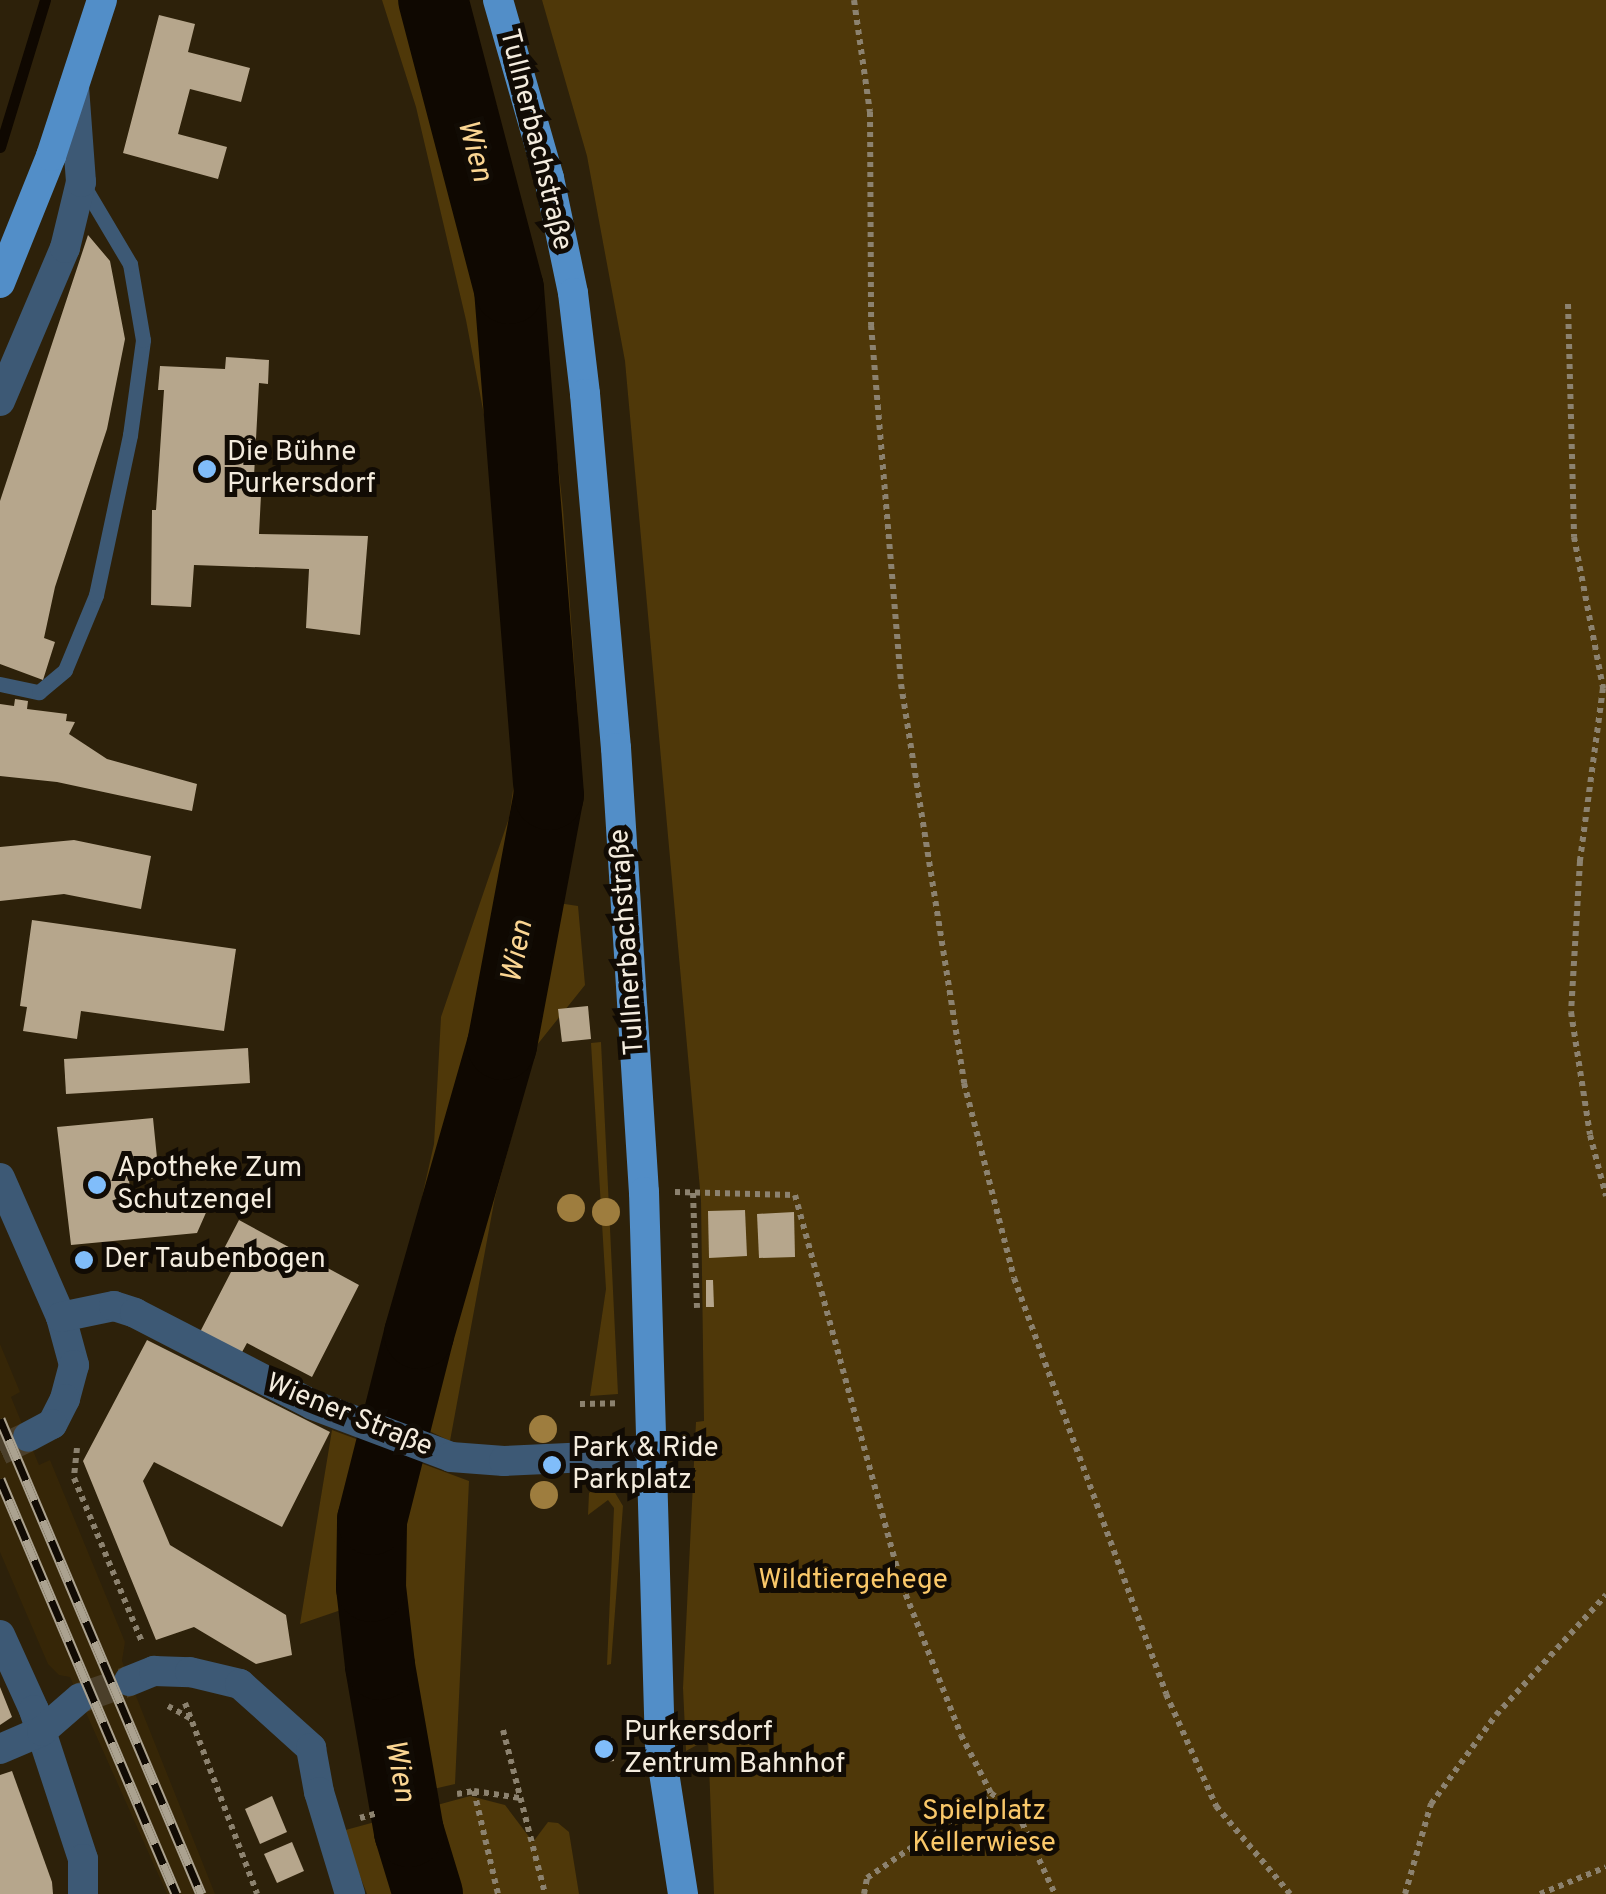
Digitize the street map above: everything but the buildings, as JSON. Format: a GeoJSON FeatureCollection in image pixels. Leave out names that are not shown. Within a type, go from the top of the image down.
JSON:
{"type":"FeatureCollection","features":[{"type":"Feature","properties":{"kind":"main road"},"geometry":{"type":"LineString","coordinates":[[0,283],[102,0]]}},
{"type":"Feature","properties":{"kind":"main road","name":"Tullnerbachstraße"},"geometry":{"type":"LineString","coordinates":[[498,0],[549,178],[573,293],[583,377],[616,748],[644,1192],[660,1747],[683,1894]]}},
{"type":"Feature","properties":{"kind":"street"},"geometry":{"type":"LineString","coordinates":[[0,400],[65,248],[81,182],[74,86]]}},
{"type":"Feature","properties":{"kind":"street"},"geometry":{"type":"LineString","coordinates":[[0,1178],[61,1317],[74,1365],[65,1399],[52,1424],[28,1436]]}},
{"type":"Feature","properties":{"kind":"street","name":"Wiener Straße"},"geometry":{"type":"LineString","coordinates":[[61,1317],[114,1306],[135,1313],[313,1404],[450,1457],[521,1461],[654,1454]]}},
{"type":"Feature","properties":{"kind":"street"},"geometry":{"type":"LineString","coordinates":[[0,1635],[42,1731],[83,1859],[83,1894]]}},
{"type":"Feature","properties":{"kind":"street"},"geometry":{"type":"LineString","coordinates":[[152,1674],[240,1684],[311,1748],[319,1792],[350,1894]]}},
{"type":"Feature","properties":{"kind":"street"},"geometry":{"type":"LineString","coordinates":[[5,1746],[42,1731],[80,1698]]}},
{"type":"Feature","properties":{"kind":"lane"},"geometry":{"type":"LineString","coordinates":[[0,684],[40,692],[65,670],[96,594],[130,434],[143,340],[130,264],[81,182]]}},
{"type":"Feature","properties":{"kind":"path"},"geometry":{"type":"LineString","coordinates":[[854,0],[870,112],[871,325],[901,684],[964,1082],[1014,1278],[1166,1694],[1216,1806],[1290,1894]]}},
{"type":"Feature","properties":{"kind":"path"},"geometry":{"type":"LineString","coordinates":[[1568,304],[1574,538],[1604,688],[1580,862],[1571,1012],[1590,1135],[1606,1196]]}},
{"type":"Feature","properties":{"kind":"path"},"geometry":{"type":"LineString","coordinates":[[644,1192],[796,1195],[902,1585],[961,1735],[992,1793],[1018,1814],[1055,1894]]}},
{"type":"Feature","properties":{"kind":"path"},"geometry":{"type":"LineString","coordinates":[[694,1193],[697,1308]]}},
{"type":"Feature","properties":{"kind":"path"},"geometry":{"type":"LineString","coordinates":[[580,1404],[623,1403]]}},
{"type":"Feature","properties":{"kind":"path"},"geometry":{"type":"LineString","coordinates":[[79,1440],[74,1478],[152,1674],[257,1894]]}},
{"type":"Feature","properties":{"kind":"path"},"geometry":{"type":"LineString","coordinates":[[1406,1894],[1431,1804],[1496,1714],[1606,1595]]}},
{"type":"Feature","properties":{"kind":"path"},"geometry":{"type":"LineString","coordinates":[[503,1730],[545,1894]]}},
{"type":"Feature","properties":{"kind":"path"},"geometry":{"type":"LineString","coordinates":[[456,1794],[474,1791],[520,1798]]}},
{"type":"Feature","properties":{"kind":"path"},"geometry":{"type":"LineString","coordinates":[[474,1791],[498,1894]]}},
{"type":"Feature","properties":{"kind":"path"},"geometry":{"type":"LineString","coordinates":[[864,1894],[867,1878],[992,1793]]}},
{"type":"Feature","properties":{"kind":"path"},"geometry":{"type":"LineString","coordinates":[[365,1816],[378,1813]]}},
{"type":"Feature","properties":{"kind":"path"},"geometry":{"type":"LineString","coordinates":[[1540,1894],[1606,1867]]}},
{"type":"Feature","properties":{"kind":"shaded area"},"geometry":{"type":"Polygon","coordinates":[[[0,1344],[20,1392],[11,1397],[39,1465],[50,1460],[125,1642],[122,1661],[215,1894],[167,1894],[70,1677],[59,1675],[48,1664],[0,1552],[0,1344]]]}},
{"type":"Feature","properties":{"kind":"green space"},"geometry":{"type":"Polygon","coordinates":[[[382,0],[463,0],[496,103],[536,266],[563,509],[578,717],[573,812],[558,903],[578,906],[585,985],[537,1045],[495,1197],[450,1441],[375,1405],[434,1144],[441,1017],[509,818],[517,762],[510,552],[466,320],[416,107],[382,0]]]}},
{"type":"Feature","properties":{"kind":"green space"},"geometry":{"type":"Polygon","coordinates":[[[542,0],[1606,0],[1606,1894],[714,1894],[708,1739],[686,1751],[683,1688],[696,1422],[704,1421],[701,1200],[625,361],[587,156],[542,0]]]}},
{"type":"Feature","properties":{"kind":"green space"},"geometry":{"type":"Polygon","coordinates":[[[601,1042],[618,1394],[590,1396],[606,1289],[591,1043],[601,1042]]]}},
{"type":"Feature","properties":{"kind":"green space"},"geometry":{"type":"Polygon","coordinates":[[[332,1430],[469,1481],[455,1784],[377,1802],[341,1610],[300,1624],[332,1430]]]}},
{"type":"Feature","properties":{"kind":"green space"},"geometry":{"type":"Polygon","coordinates":[[[599,1485],[614,1491],[623,1506],[611,1664],[607,1665],[614,1508],[608,1500],[588,1515],[589,1493],[599,1485]]]}},
{"type":"Feature","properties":{"kind":"green space"},"geometry":{"type":"Polygon","coordinates":[[[470,1796],[505,1805],[533,1842],[548,1822],[558,1823],[569,1832],[579,1894],[367,1894],[342,1831],[470,1796]]]}},
{"type":"Feature","properties":{"kind":"waterway"},"geometry":{"type":"LineString","coordinates":[[0,147],[45,0]]}},
{"type":"Feature","properties":{"kind":"waterway","name":"Wien"},"geometry":{"type":"LineString","coordinates":[[428,1894],[409,1832],[380,1665],[371,1587],[372,1520],[419,1334],[502,1045],[549,795],[509,289],[433,0]]}},
{"type":"Feature","properties":{"kind":"tunnel"},"geometry":{"type":"LineString","coordinates":[[0,1450],[28,1437]]}},
{"type":"Feature","properties":{"kind":"tunnel"},"geometry":{"type":"LineString","coordinates":[[80,1698],[129,1681]]}},
{"type":"Feature","properties":{"kind":"railway"},"geometry":{"type":"LineString","coordinates":[[0,1419],[201,1894]]}},
{"type":"Feature","properties":{"kind":"railway"},"geometry":{"type":"LineString","coordinates":[[0,1479],[176,1894]]}},
{"type":"Feature","properties":{"kind":"place","name":"Die Bühne Purkersdorf"},"geometry":{"type":"Point","coordinates":[207,469]}},
{"type":"Feature","properties":{"kind":"place","name":"Apotheke Zum Schutzengel"},"geometry":{"type":"Point","coordinates":[97,1185]}},
{"type":"Feature","properties":{"kind":"place","name":"Der Taubenbogen"},"geometry":{"type":"Point","coordinates":[84,1260]}},
{"type":"Feature","properties":{"kind":"place","name":"Park & Ride Parkplatz"},"geometry":{"type":"Point","coordinates":[552,1465]}},
{"type":"Feature","properties":{"kind":"place","name":"Purkersdorf Zentrum Bahnhof"},"geometry":{"type":"Point","coordinates":[604,1749]}},
{"type":"Feature","properties":{"kind":"park label","name":"Wildtiergehege"},"geometry":{"type":"Point","coordinates":[853,1581]}},
{"type":"Feature","properties":{"kind":"park label","name":"Spielplatz Kellerwiese"},"geometry":{"type":"Point","coordinates":[984,1828]}}]}
